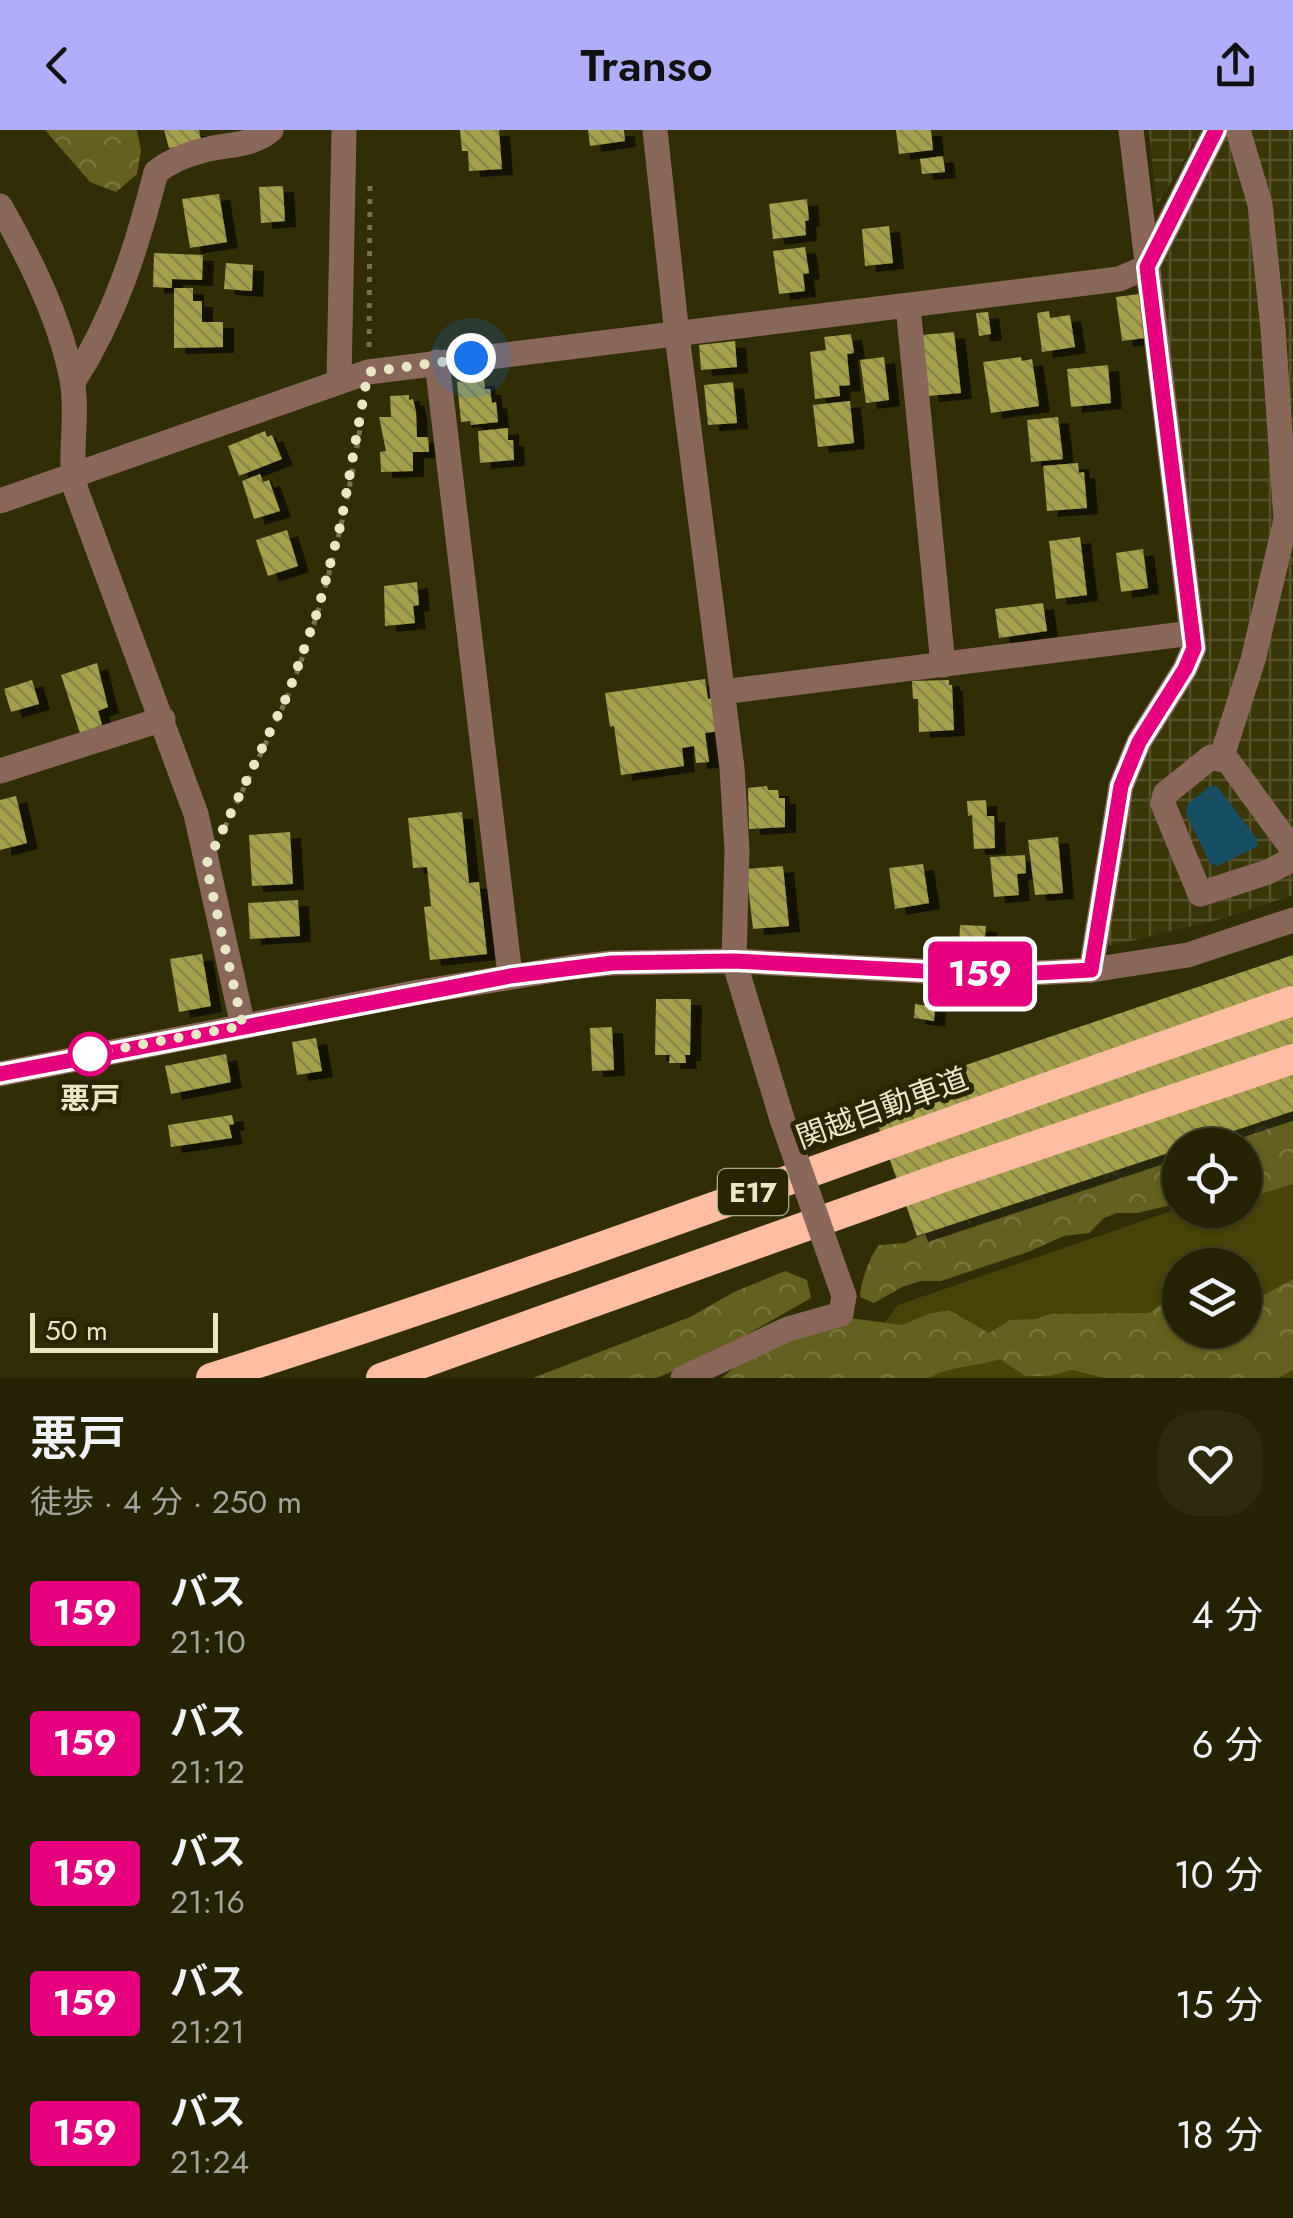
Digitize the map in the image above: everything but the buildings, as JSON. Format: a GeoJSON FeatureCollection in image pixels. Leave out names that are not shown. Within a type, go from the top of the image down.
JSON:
{"type":"FeatureCollection","features":[{"type":"Feature","properties":{"kind":"highway","name":"関越自動車道"},"geometry":{"type":"LineString","coordinates":[[211,1378],[572,1258],[934,1126],[1293,1002]]}},
{"type":"Feature","properties":{"kind":"highway","name":"E17"},"geometry":{"type":"LineString","coordinates":[[381,1378],[966,1169],[1293,1059]]}},
{"type":"Feature","properties":{"kind":"street"},"geometry":{"type":"LineString","coordinates":[[73,382],[96,346],[120,292],[139,241],[156,172],[202,150],[261,138],[271,130]]}},
{"type":"Feature","properties":{"kind":"street"},"geometry":{"type":"LineString","coordinates":[[339,380],[344,130]]}},
{"type":"Feature","properties":{"kind":"street"},"geometry":{"type":"LineString","coordinates":[[655,130],[722,692],[737,850],[734,961],[782,1119],[844,1296],[840,1314],[788,1329],[683,1378]]}},
{"type":"Feature","properties":{"kind":"street"},"geometry":{"type":"LineString","coordinates":[[1091,970],[1121,786],[1139,742],[1194,648],[1131,130]]}},
{"type":"Feature","properties":{"kind":"street"},"geometry":{"type":"LineString","coordinates":[[0,501],[368,372],[1120,279],[1147,267],[1216,130]]}},
{"type":"Feature","properties":{"kind":"street"},"geometry":{"type":"LineString","coordinates":[[1221,759],[1253,660],[1286,520],[1260,204],[1242,133]]}},
{"type":"Feature","properties":{"kind":"street"},"geometry":{"type":"LineString","coordinates":[[0,206],[51,313],[73,382],[72,474],[196,814],[243,1026]]}},
{"type":"Feature","properties":{"kind":"street"},"geometry":{"type":"LineString","coordinates":[[908,306],[943,666]]}},
{"type":"Feature","properties":{"kind":"street"},"geometry":{"type":"LineString","coordinates":[[437,362],[510,976]]}},
{"type":"Feature","properties":{"kind":"street"},"geometry":{"type":"LineString","coordinates":[[722,692],[1192,633]]}},
{"type":"Feature","properties":{"kind":"street"},"geometry":{"type":"LineString","coordinates":[[0,772],[163,719]]}},
{"type":"Feature","properties":{"kind":"street"},"geometry":{"type":"LineString","coordinates":[[1293,850],[1228,761],[1211,757],[1165,794],[1163,804],[1200,894],[1268,872],[1293,859]]}},
{"type":"Feature","properties":{"kind":"street"},"geometry":{"type":"LineString","coordinates":[[0,1074],[510,976],[612,963],[734,961],[999,975],[1091,970],[1188,956],[1293,920]]}},
{"type":"Feature","properties":{"kind":"path"},"geometry":{"type":"LineString","coordinates":[[206,865],[288,694],[318,610],[341,523],[368,372],[370,176]]}},
{"type":"Feature","properties":{"kind":"shaded area"},"geometry":{"type":"Polygon","coordinates":[[[1149,130],[1202,130],[1157,206],[1149,130]]]}},
{"type":"Feature","properties":{"kind":"shaded area"},"geometry":{"type":"Polygon","coordinates":[[[1231,130],[1293,130],[1293,895],[1221,919],[1110,946],[1105,939],[1130,795],[1141,763],[1199,669],[1204,642],[1161,269],[1216,153],[1231,130]]]}},
{"type":"Feature","properties":{"kind":"shaded area"},"geometry":{"type":"Polygon","coordinates":[[[1293,1170],[1293,1378],[842,1378],[898,1305],[1162,1214],[1162,1228],[1262,1228],[1262,1180],[1293,1170]]]}},
{"type":"Feature","properties":{"kind":"green space"},"geometry":{"type":"Polygon","coordinates":[[[45,130],[137,130],[141,151],[137,174],[116,192],[90,182],[45,130]]]}},
{"type":"Feature","properties":{"kind":"green space"},"geometry":{"type":"Polygon","coordinates":[[[1293,1107],[1293,1184],[1262,1194],[1262,1128],[1233,1128],[1293,1107]]]}},
{"type":"Feature","properties":{"kind":"green space"},"geometry":{"type":"Polygon","coordinates":[[[1162,1152],[1162,1207],[1117,1213],[1104,1218],[1089,1233],[1064,1236],[941,1281],[921,1281],[902,1287],[874,1303],[860,1297],[866,1270],[879,1245],[905,1243],[940,1227],[1162,1152]]]}},
{"type":"Feature","properties":{"kind":"green space"},"geometry":{"type":"Polygon","coordinates":[[[785,1271],[807,1280],[811,1298],[704,1359],[656,1378],[533,1378],[690,1317],[734,1292],[785,1271]]]}},
{"type":"Feature","properties":{"kind":"green space"},"geometry":{"type":"Polygon","coordinates":[[[1293,1279],[1293,1370],[1278,1378],[1105,1378],[1072,1370],[1049,1376],[1025,1376],[1000,1359],[928,1378],[722,1378],[738,1364],[762,1352],[850,1318],[902,1325],[949,1310],[989,1333],[1010,1320],[1051,1314],[1149,1313],[1162,1300],[1162,1348],[1262,1348],[1262,1296],[1293,1279]]]}},
{"type":"Feature","properties":{"kind":"water"},"geometry":{"type":"Polygon","coordinates":[[[1210,786],[1217,786],[1258,840],[1257,847],[1217,866],[1210,863],[1186,814],[1187,805],[1210,786]]]}},
{"type":"Feature","properties":{"kind":"bus line","name":"159"},"geometry":{"type":"LineString","coordinates":[[0,1074],[510,976],[612,963],[734,961],[999,975],[1091,970],[1121,786],[1128,764],[1194,648],[1147,267],[1216,130]]}},
{"type":"Feature","properties":{"kind":"place","name":"悪戸"},"geometry":{"type":"Point","coordinates":[90,1054]}},
{"type":"Feature","properties":{"kind":"route"},"geometry":{"type":"LineString","coordinates":[[90,1054],[243,1026],[206,865],[288,694],[318,610],[341,523],[368,372],[471,358]]}}]}
